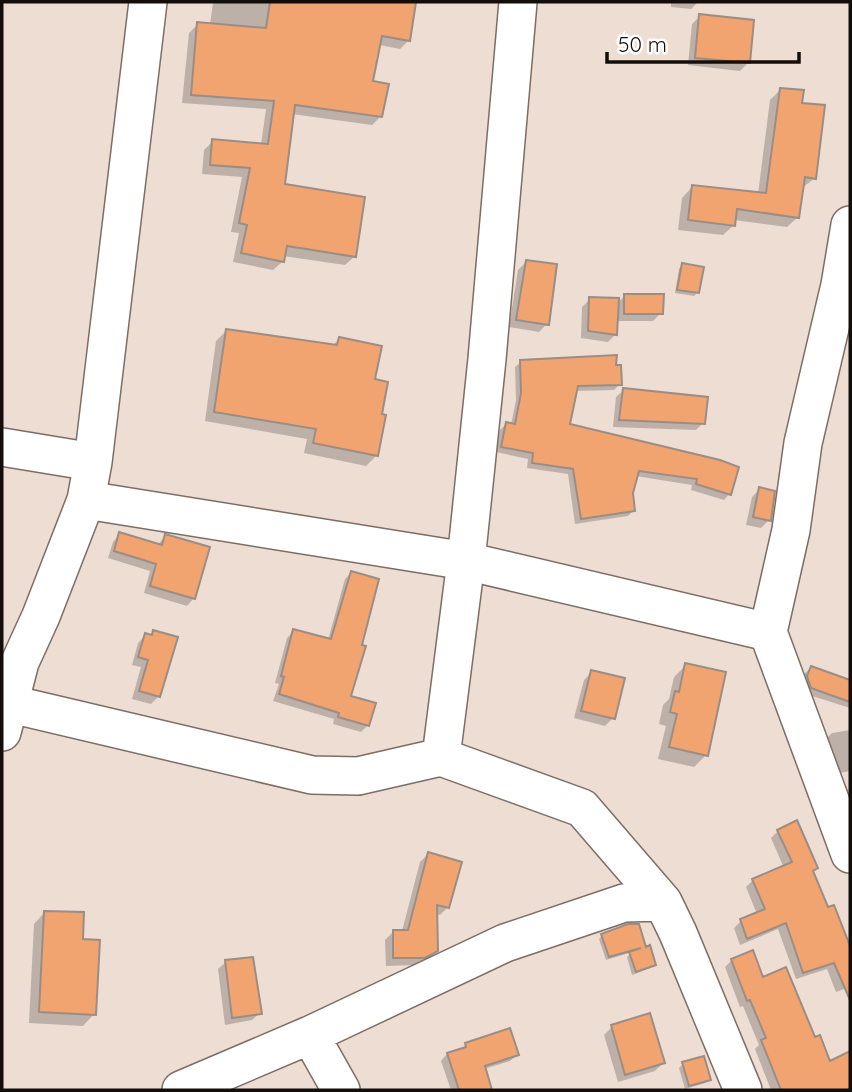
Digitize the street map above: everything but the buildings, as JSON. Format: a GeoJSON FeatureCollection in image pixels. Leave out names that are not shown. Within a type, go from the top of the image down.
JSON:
{"type":"FeatureCollection","features":[{"type":"Feature","properties":{"kind":"street"},"geometry":{"type":"LineString","coordinates":[[148,2],[93,461],[86,500],[20,662],[4,712],[312,775],[358,776],[441,757],[582,808],[663,902],[743,1090]]}},
{"type":"Feature","properties":{"kind":"street"},"geometry":{"type":"LineString","coordinates":[[441,757],[466,561],[487,359],[518,2]]}},
{"type":"Feature","properties":{"kind":"street"},"geometry":{"type":"LineString","coordinates":[[850,225],[840,285],[803,443],[791,530],[768,632],[850,854]]}},
{"type":"Feature","properties":{"kind":"street"},"geometry":{"type":"LineString","coordinates":[[2,447],[93,461]]}},
{"type":"Feature","properties":{"kind":"street"},"geometry":{"type":"LineString","coordinates":[[86,500],[466,561],[768,632]]}},
{"type":"Feature","properties":{"kind":"street"},"geometry":{"type":"LineString","coordinates":[[181,1090],[310,1035],[505,943],[624,903],[663,902]]}},
{"type":"Feature","properties":{"kind":"street"},"geometry":{"type":"LineString","coordinates":[[310,1035],[341,1090]]}}]}
